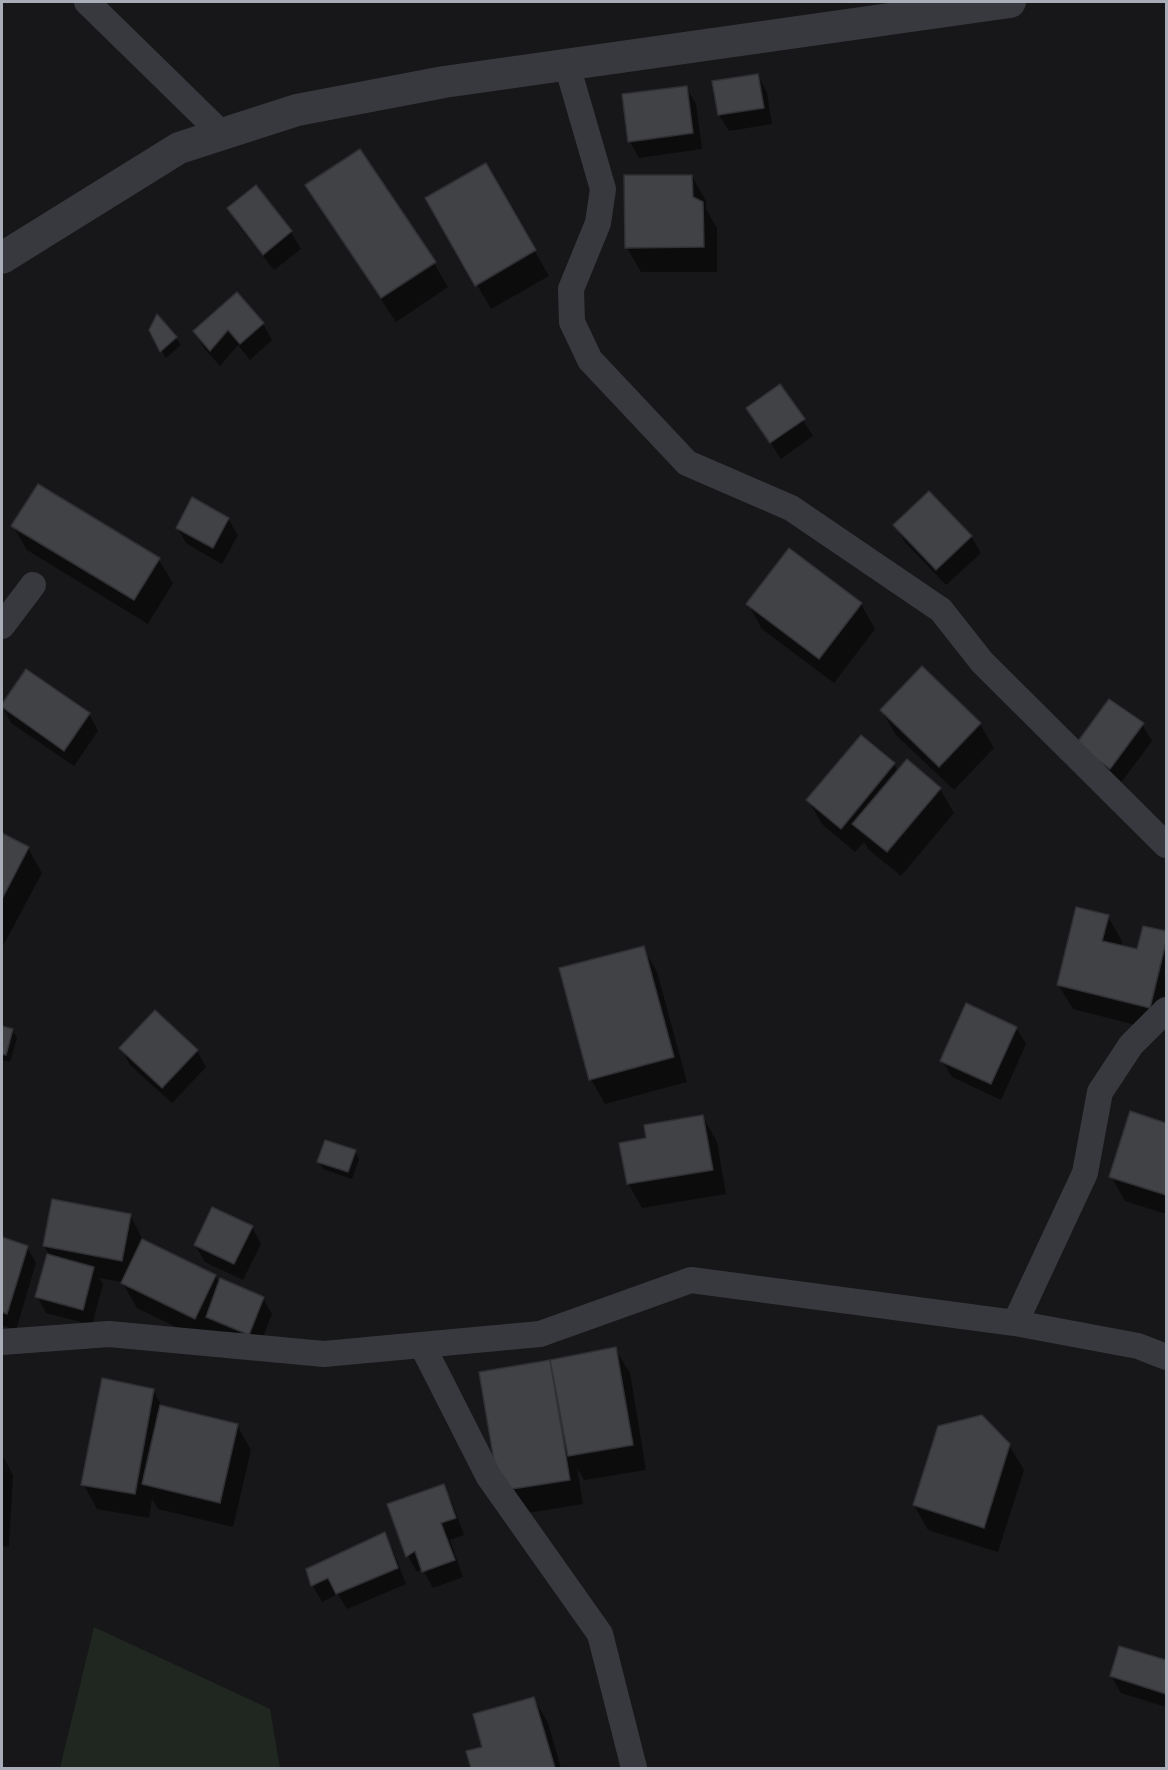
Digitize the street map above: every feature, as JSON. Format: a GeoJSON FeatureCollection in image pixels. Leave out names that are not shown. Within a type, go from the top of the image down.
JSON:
{"type":"FeatureCollection","features":[{"type":"Feature","properties":{"kind":"street"},"geometry":{"type":"LineString","coordinates":[[87,2],[222,134]]}},
{"type":"Feature","properties":{"kind":"street"},"geometry":{"type":"LineString","coordinates":[[2,258],[179,148],[297,110],[444,82],[1010,2]]}},
{"type":"Feature","properties":{"kind":"street"},"geometry":{"type":"LineString","coordinates":[[567,65],[603,189],[598,223],[571,289],[572,322],[590,360],[687,463],[791,508],[941,610],[982,662],[1167,845]]}},
{"type":"Feature","properties":{"kind":"street"},"geometry":{"type":"LineString","coordinates":[[2,626],[33,585]]}},
{"type":"Feature","properties":{"kind":"street"},"geometry":{"type":"LineString","coordinates":[[1015,1323],[1085,1173],[1100,1092],[1131,1045],[1167,1010]]}},
{"type":"Feature","properties":{"kind":"street"},"geometry":{"type":"LineString","coordinates":[[2,1342],[110,1334],[324,1354],[540,1334],[691,1280],[1015,1323],[1138,1346],[1167,1357]]}},
{"type":"Feature","properties":{"kind":"street"},"geometry":{"type":"LineString","coordinates":[[422,1345],[489,1477],[600,1634],[634,1768]]}},
{"type":"Feature","properties":{"kind":"shaded area"},"geometry":{"type":"Polygon","coordinates":[[[94,1627],[270,1709],[280,1768],[60,1768],[94,1627]]]}},
{"type":"Feature","properties":{"kind":"building"},"geometry":{"type":"Polygon","coordinates":[[[758,74],[764,108],[718,115],[712,81],[758,74]]]}},
{"type":"Feature","properties":{"kind":"building"},"geometry":{"type":"Polygon","coordinates":[[[687,86],[693,133],[628,142],[622,94],[687,86]]]}},
{"type":"Feature","properties":{"kind":"building"},"geometry":{"type":"Polygon","coordinates":[[[360,149],[436,262],[381,298],[305,185],[360,149]]]}},
{"type":"Feature","properties":{"kind":"building"},"geometry":{"type":"Polygon","coordinates":[[[486,163],[536,250],[475,286],[425,198],[486,163]]]}},
{"type":"Feature","properties":{"kind":"building"},"geometry":{"type":"Polygon","coordinates":[[[624,175],[692,175],[693,197],[703,202],[704,247],[625,248],[624,175]]]}},
{"type":"Feature","properties":{"kind":"building"},"geometry":{"type":"Polygon","coordinates":[[[256,185],[292,231],[263,255],[227,208],[256,185]]]}},
{"type":"Feature","properties":{"kind":"building"},"geometry":{"type":"Polygon","coordinates":[[[237,292],[264,323],[240,344],[228,330],[210,351],[193,331],[237,292]]]}},
{"type":"Feature","properties":{"kind":"building"},"geometry":{"type":"Polygon","coordinates":[[[157,314],[177,337],[160,352],[149,330],[157,314]]]}},
{"type":"Feature","properties":{"kind":"building"},"geometry":{"type":"Polygon","coordinates":[[[780,384],[805,419],[770,443],[746,408],[780,384]]]}},
{"type":"Feature","properties":{"kind":"building"},"geometry":{"type":"Polygon","coordinates":[[[38,484],[160,558],[134,600],[11,526],[38,484]]]}},
{"type":"Feature","properties":{"kind":"building"},"geometry":{"type":"Polygon","coordinates":[[[929,491],[972,536],[936,570],[893,525],[929,491]]]}},
{"type":"Feature","properties":{"kind":"building"},"geometry":{"type":"Polygon","coordinates":[[[192,497],[229,518],[213,548],[176,528],[192,497]]]}},
{"type":"Feature","properties":{"kind":"building"},"geometry":{"type":"Polygon","coordinates":[[[789,548],[862,603],[819,659],[746,604],[789,548]]]}},
{"type":"Feature","properties":{"kind":"building"},"geometry":{"type":"Polygon","coordinates":[[[922,666],[981,723],[939,767],[880,710],[922,666]]]}},
{"type":"Feature","properties":{"kind":"building"},"geometry":{"type":"Polygon","coordinates":[[[26,669],[90,713],[64,751],[2,707],[26,669]]]}},
{"type":"Feature","properties":{"kind":"building"},"geometry":{"type":"Polygon","coordinates":[[[1109,699],[1144,723],[1110,769],[1076,744],[1109,699]]]}},
{"type":"Feature","properties":{"kind":"building"},"geometry":{"type":"Polygon","coordinates":[[[861,735],[895,763],[841,829],[806,800],[861,735]]]}},
{"type":"Feature","properties":{"kind":"building"},"geometry":{"type":"Polygon","coordinates":[[[907,759],[941,788],[887,852],[852,824],[907,759]]]}},
{"type":"Feature","properties":{"kind":"building"},"geometry":{"type":"Polygon","coordinates":[[[2,833],[29,847],[2,899],[2,833]]]}},
{"type":"Feature","properties":{"kind":"building"},"geometry":{"type":"Polygon","coordinates":[[[1076,907],[1109,915],[1102,941],[1137,949],[1143,926],[1166,931],[1166,942],[1150,1008],[1057,985],[1076,907]]]}},
{"type":"Feature","properties":{"kind":"building"},"geometry":{"type":"Polygon","coordinates":[[[644,946],[674,1057],[589,1080],[559,968],[644,946]]]}},
{"type":"Feature","properties":{"kind":"building"},"geometry":{"type":"Polygon","coordinates":[[[966,1003],[1017,1027],[991,1084],[940,1061],[966,1003]]]}},
{"type":"Feature","properties":{"kind":"building"},"geometry":{"type":"Polygon","coordinates":[[[155,1010],[198,1050],[162,1088],[119,1048],[155,1010]]]}},
{"type":"Feature","properties":{"kind":"building"},"geometry":{"type":"Polygon","coordinates":[[[2,1026],[13,1029],[6,1055],[2,1054],[2,1026]]]}},
{"type":"Feature","properties":{"kind":"building"},"geometry":{"type":"Polygon","coordinates":[[[1130,1111],[1166,1123],[1166,1195],[1109,1177],[1130,1111]]]}},
{"type":"Feature","properties":{"kind":"building"},"geometry":{"type":"Polygon","coordinates":[[[703,1115],[713,1170],[627,1184],[619,1143],[646,1138],[644,1125],[703,1115]]]}},
{"type":"Feature","properties":{"kind":"building"},"geometry":{"type":"Polygon","coordinates":[[[325,1140],[356,1150],[348,1172],[317,1162],[325,1140]]]}},
{"type":"Feature","properties":{"kind":"building"},"geometry":{"type":"Polygon","coordinates":[[[52,1199],[131,1214],[122,1261],[43,1246],[52,1199]]]}},
{"type":"Feature","properties":{"kind":"building"},"geometry":{"type":"Polygon","coordinates":[[[212,1207],[253,1226],[234,1264],[194,1245],[212,1207]]]}},
{"type":"Feature","properties":{"kind":"building"},"geometry":{"type":"Polygon","coordinates":[[[2,1237],[28,1246],[7,1314],[2,1312],[2,1237]]]}},
{"type":"Feature","properties":{"kind":"building"},"geometry":{"type":"Polygon","coordinates":[[[142,1239],[216,1275],[195,1319],[121,1283],[142,1239]]]}},
{"type":"Feature","properties":{"kind":"building"},"geometry":{"type":"Polygon","coordinates":[[[47,1254],[94,1267],[83,1310],[35,1297],[47,1254]]]}},
{"type":"Feature","properties":{"kind":"building"},"geometry":{"type":"Polygon","coordinates":[[[220,1278],[264,1297],[249,1335],[206,1317],[220,1278]]]}},
{"type":"Feature","properties":{"kind":"building"},"geometry":{"type":"Polygon","coordinates":[[[616,1347],[633,1445],[568,1456],[550,1360],[616,1347]]]}},
{"type":"Feature","properties":{"kind":"building"},"geometry":{"type":"Polygon","coordinates":[[[550,1360],[570,1480],[499,1491],[479,1372],[550,1360]]]}},
{"type":"Feature","properties":{"kind":"building"},"geometry":{"type":"Polygon","coordinates":[[[102,1378],[154,1389],[135,1494],[81,1485],[102,1378]]]}},
{"type":"Feature","properties":{"kind":"building"},"geometry":{"type":"Polygon","coordinates":[[[160,1405],[238,1424],[220,1503],[142,1484],[160,1405]]]}},
{"type":"Feature","properties":{"kind":"building"},"geometry":{"type":"Polygon","coordinates":[[[982,1415],[1010,1444],[984,1528],[913,1505],[938,1426],[982,1415]]]}},
{"type":"Feature","properties":{"kind":"building"},"geometry":{"type":"Polygon","coordinates":[[[444,1484],[456,1518],[441,1523],[455,1560],[422,1572],[415,1551],[406,1557],[387,1504],[444,1484]]]}},
{"type":"Feature","properties":{"kind":"building"},"geometry":{"type":"Polygon","coordinates":[[[385,1532],[398,1568],[336,1594],[328,1578],[311,1586],[306,1569],[385,1532]]]}},
{"type":"Feature","properties":{"kind":"building"},"geometry":{"type":"Polygon","coordinates":[[[1119,1646],[1166,1660],[1166,1694],[1110,1676],[1119,1646]]]}},
{"type":"Feature","properties":{"kind":"building"},"geometry":{"type":"Polygon","coordinates":[[[534,1697],[555,1768],[471,1768],[466,1751],[482,1747],[473,1714],[534,1697]]]}}]}
